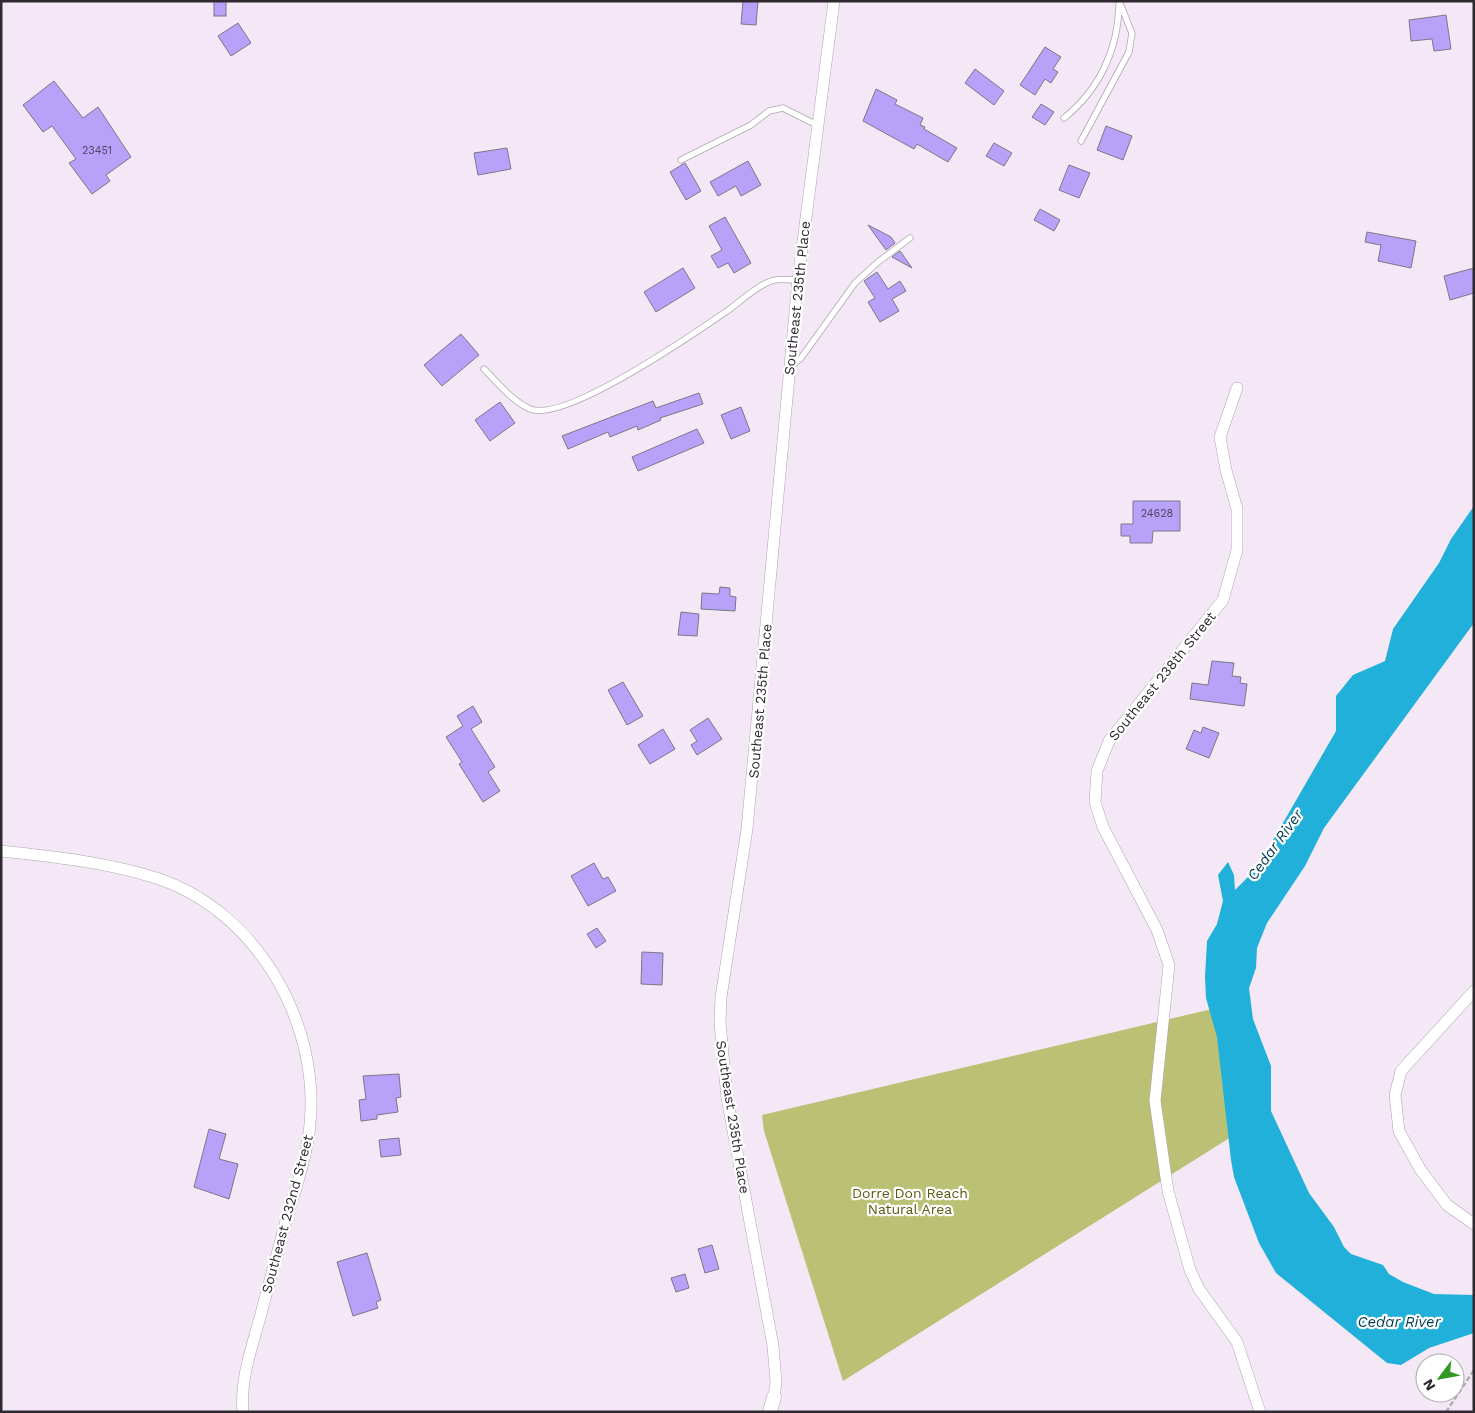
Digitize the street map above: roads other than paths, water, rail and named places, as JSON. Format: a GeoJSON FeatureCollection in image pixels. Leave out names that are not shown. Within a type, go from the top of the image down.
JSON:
{"type":"FeatureCollection","features":[{"type":"Feature","properties":{"kind":"street","name":"Southeast 235th Place"},"geometry":{"type":"LineString","coordinates":[[774,1397],[776,1382],[773,1346],[728,1098],[720,1023],[722,996],[747,829],[798,280],[834,1]]}},
{"type":"Feature","properties":{"kind":"street","name":"Southeast 238th Street"},"geometry":{"type":"LineString","coordinates":[[1237,388],[1220,437],[1226,470],[1237,509],[1237,550],[1223,600],[1109,741],[1097,772],[1095,802],[1103,827],[1157,930],[1169,965],[1155,1101],[1168,1191],[1190,1270],[1199,1289],[1237,1342],[1260,1412]]}},
{"type":"Feature","properties":{"kind":"street","name":"Southeast 232nd Street"},"geometry":{"type":"LineString","coordinates":[[1,851],[102,864],[158,879],[192,894],[231,922],[256,948],[283,991],[295,1015],[304,1047],[311,1085],[310,1124],[302,1163],[245,1370],[243,1412]]}},
{"type":"Feature","properties":{"kind":"street"},"geometry":{"type":"LineString","coordinates":[[1474,991],[1401,1071],[1395,1095],[1399,1131],[1420,1169],[1447,1205],[1474,1224]]}},
{"type":"Feature","properties":{"kind":"street"},"geometry":{"type":"LineString","coordinates":[[770,1412],[774,1397]]}},
{"type":"Feature","properties":{"kind":"lane"},"geometry":{"type":"LineString","coordinates":[[1064,118],[1081,104],[1101,76],[1118,28],[1119,1]]}},
{"type":"Feature","properties":{"kind":"lane"},"geometry":{"type":"LineString","coordinates":[[1081,142],[1129,52],[1132,33],[1119,1]]}},
{"type":"Feature","properties":{"kind":"lane"},"geometry":{"type":"LineString","coordinates":[[681,160],[751,125],[769,111],[784,108],[817,126]]}},
{"type":"Feature","properties":{"kind":"lane"},"geometry":{"type":"LineString","coordinates":[[790,367],[801,358],[855,283],[878,262],[910,238]]}},
{"type":"Feature","properties":{"kind":"lane"},"geometry":{"type":"LineString","coordinates":[[484,369],[504,390],[531,409],[556,409],[580,400],[622,377],[668,349],[770,281],[798,280]]}},
{"type":"Feature","properties":{"kind":"water","name":"Cedar River"},"geometry":{"type":"Polygon","coordinates":[[[1474,506],[1474,623],[1324,828],[1305,866],[1267,923],[1257,948],[1256,968],[1249,988],[1253,1019],[1271,1066],[1271,1111],[1309,1193],[1334,1227],[1344,1247],[1351,1254],[1383,1265],[1389,1274],[1403,1282],[1434,1294],[1474,1295],[1474,1333],[1429,1348],[1421,1353],[1415,1353],[1415,1356],[1401,1365],[1387,1363],[1276,1273],[1259,1243],[1234,1177],[1231,1160],[1217,1037],[1206,998],[1207,941],[1217,924],[1223,901],[1218,875],[1228,862],[1234,875],[1235,890],[1257,868],[1336,731],[1336,696],[1353,675],[1385,661],[1393,629],[1439,563],[1451,539],[1474,506]]]}},
{"type":"Feature","properties":{"kind":"park label","name":"Dorre Don Reach Natural Area"},"geometry":{"type":"Point","coordinates":[910,1202]}}]}
